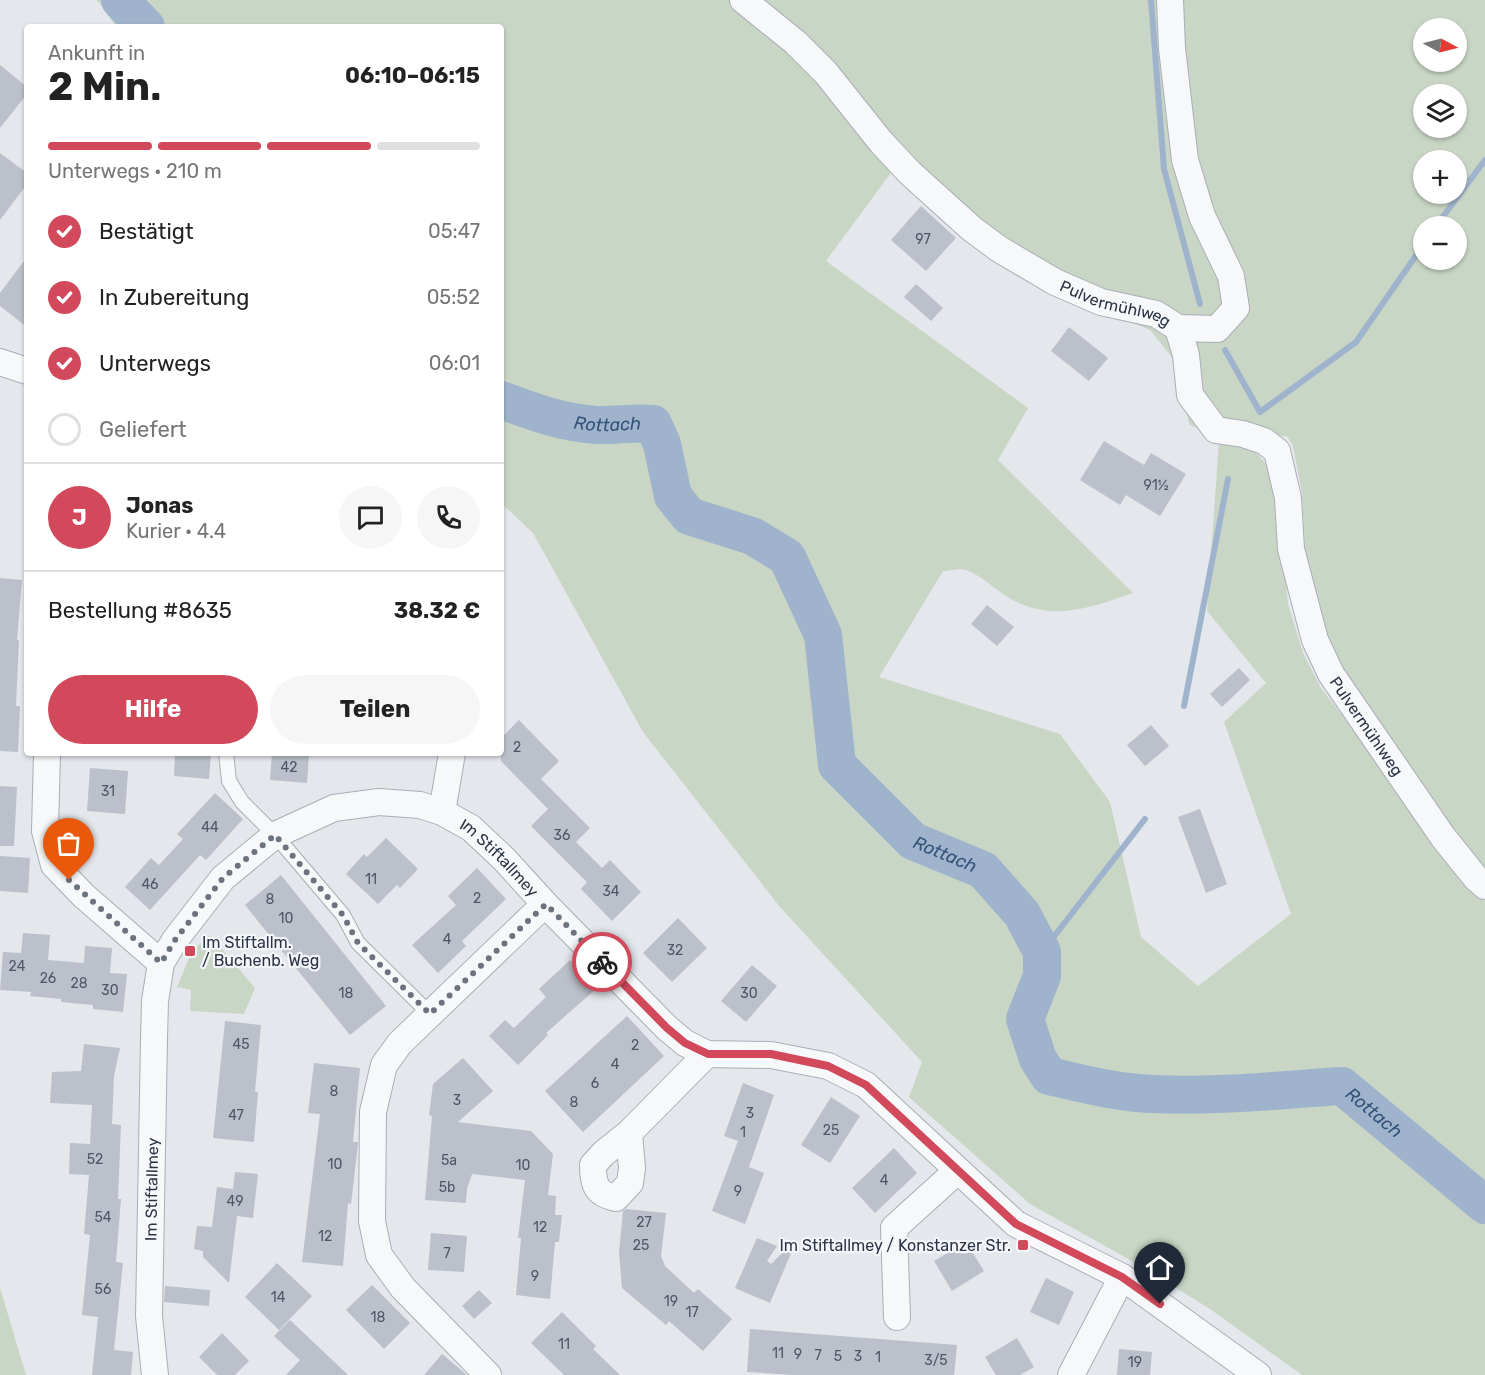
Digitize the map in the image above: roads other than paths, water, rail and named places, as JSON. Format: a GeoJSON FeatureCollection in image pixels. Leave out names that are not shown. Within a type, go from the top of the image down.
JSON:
{"type":"FeatureCollection","features":[{"type":"Feature","properties":{"kind":"street","name":"Pulvermühlweg"},"geometry":{"type":"LineString","coordinates":[[743,0],[795,42],[826,73],[910,173],[972,229],[999,249],[1055,282],[1101,302],[1156,314],[1178,328],[1186,355],[1190,395],[1216,430],[1243,434],[1264,441],[1277,451],[1288,498],[1291,549],[1315,640],[1330,674],[1443,837],[1485,886]]}},
{"type":"Feature","properties":{"kind":"street"},"geometry":{"type":"LineString","coordinates":[[1170,0],[1185,160],[1202,216],[1231,276],[1236,308],[1217,329],[1178,328]]}},
{"type":"Feature","properties":{"kind":"street"},"geometry":{"type":"LineString","coordinates":[[0,362],[24,370]]}},
{"type":"Feature","properties":{"kind":"street"},"geometry":{"type":"LineString","coordinates":[[46,756],[45,831],[54,865],[84,896],[161,963]]}},
{"type":"Feature","properties":{"kind":"street"},"geometry":{"type":"LineString","coordinates":[[442,812],[451,756]]}},
{"type":"Feature","properties":{"kind":"street","name":"Im Stiftallmey"},"geometry":{"type":"LineString","coordinates":[[155,1375],[149,1316],[155,1000],[161,963],[175,940],[223,878],[275,835],[334,808],[379,802],[420,805],[442,812],[471,828],[504,859],[667,1028],[685,1043],[708,1054],[771,1054],[828,1066],[866,1085],[1016,1224],[1122,1277],[1258,1375]]}},
{"type":"Feature","properties":{"kind":"street"},"geometry":{"type":"LineString","coordinates":[[488,1375],[403,1288],[379,1255],[372,1221],[373,1112],[384,1065],[400,1043],[546,904]]}},
{"type":"Feature","properties":{"kind":"street"},"geometry":{"type":"LineString","coordinates":[[629,1133],[708,1054]]}},
{"type":"Feature","properties":{"kind":"street"},"geometry":{"type":"LineString","coordinates":[[897,1317],[894,1228],[957,1171]]}},
{"type":"Feature","properties":{"kind":"street"},"geometry":{"type":"LineString","coordinates":[[1071,1375],[1122,1277]]}},
{"type":"Feature","properties":{"kind":"lane"},"geometry":{"type":"LineString","coordinates":[[226,756],[229,782],[242,802],[275,835],[343,915],[358,943],[430,1014]]}},
{"type":"Feature","properties":{"kind":"waterway","name":"Rottach"},"geometry":{"type":"LineString","coordinates":[[120,0],[143,24]]}},
{"type":"Feature","properties":{"kind":"waterway"},"geometry":{"type":"LineString","coordinates":[[1151,0],[1164,169],[1200,304]]}},
{"type":"Feature","properties":{"kind":"waterway"},"geometry":{"type":"LineString","coordinates":[[1443,216],[1485,160]]}},
{"type":"Feature","properties":{"kind":"waterway"},"geometry":{"type":"LineString","coordinates":[[1225,350],[1260,412],[1356,342],[1413,260]]}},
{"type":"Feature","properties":{"kind":"waterway","name":"Rottach"},"geometry":{"type":"LineString","coordinates":[[504,401],[536,413],[572,422],[597,425],[653,424],[662,444],[673,496],[689,516],[752,536],[787,557],[823,635],[837,765],[913,841],[983,870],[1022,914],[1042,952],[1042,976],[1025,1019],[1038,1059],[1049,1076],[1114,1090],[1177,1095],[1342,1086],[1485,1205]]}},
{"type":"Feature","properties":{"kind":"waterway"},"geometry":{"type":"LineString","coordinates":[[1184,706],[1228,479]]}},
{"type":"Feature","properties":{"kind":"waterway"},"geometry":{"type":"LineString","coordinates":[[1042,952],[1145,819]]}},
{"type":"Feature","properties":{"kind":"place","name":"Im Stiftallm. / Buchenb. Weg"},"geometry":{"type":"Point","coordinates":[190,951]}},
{"type":"Feature","properties":{"kind":"place","name":"Im Stiftallmey / Konstanzer Str."},"geometry":{"type":"Point","coordinates":[1023,1245]}}]}
